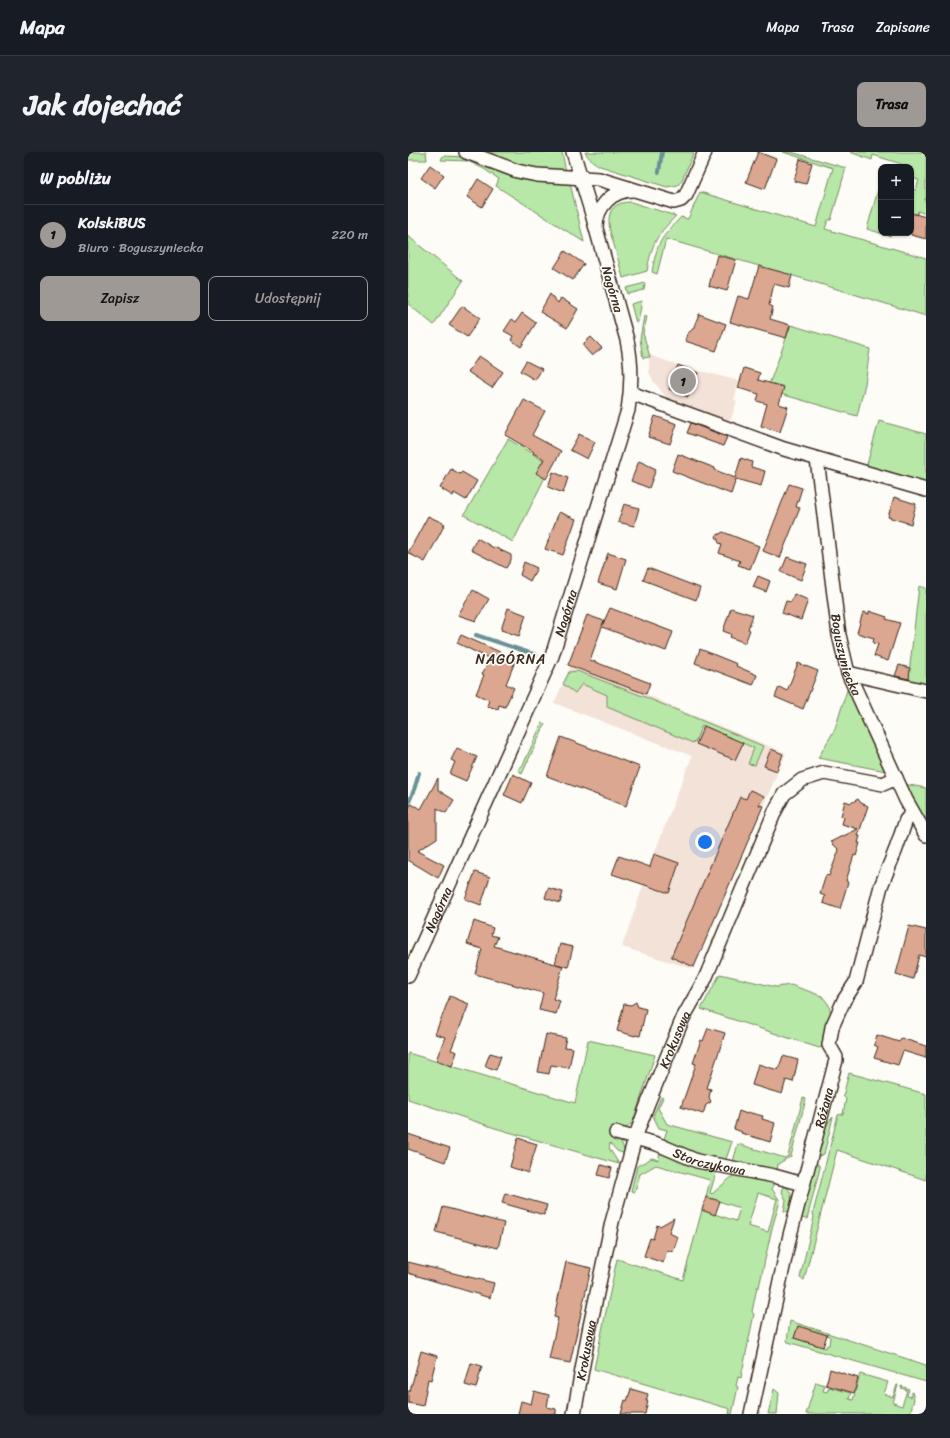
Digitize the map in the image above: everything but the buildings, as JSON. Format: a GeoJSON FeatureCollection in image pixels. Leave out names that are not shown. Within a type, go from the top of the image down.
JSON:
{"type":"FeatureCollection","features":[{"type":"Feature","properties":{"kind":"street"},"geometry":{"type":"LineString","coordinates":[[466,152],[517,171],[537,175],[581,178],[573,152]]}},
{"type":"Feature","properties":{"kind":"street","name":"Nagórna"},"geometry":{"type":"LineString","coordinates":[[408,976],[552,656],[626,419],[631,393],[632,367],[627,340],[581,178],[599,179],[671,202],[681,200],[686,195],[691,185],[705,152]]}},
{"type":"Feature","properties":{"kind":"street","name":"Nagórna"},"geometry":{"type":"LineString","coordinates":[[597,230],[596,220],[600,210],[610,197],[626,191],[639,191]]}},
{"type":"Feature","properties":{"kind":"street"},"geometry":{"type":"LineString","coordinates":[[631,393],[817,459],[926,490]]}},
{"type":"Feature","properties":{"kind":"street","name":"Boguszyniecka"},"geometry":{"type":"LineString","coordinates":[[817,459],[839,635],[848,673],[896,778],[913,813],[926,835]]}},
{"type":"Feature","properties":{"kind":"street"},"geometry":{"type":"LineString","coordinates":[[848,673],[926,690]]}},
{"type":"Feature","properties":{"kind":"street","name":"Krokusowa"},"geometry":{"type":"LineString","coordinates":[[574,1414],[589,1331],[612,1222],[635,1138],[683,1018],[705,979],[775,812],[784,794],[802,780],[824,773],[883,784],[896,778]]}},
{"type":"Feature","properties":{"kind":"street","name":"Różana"},"geometry":{"type":"LineString","coordinates":[[751,1414],[782,1270],[836,1060],[836,1057],[829,1045],[832,1027],[844,1000],[856,982],[881,886],[906,820],[913,813]]}},
{"type":"Feature","properties":{"kind":"street","name":"Storczykowa"},"geometry":{"type":"LineString","coordinates":[[616,1133],[658,1144],[697,1161],[774,1176],[803,1184]]}},
{"type":"Feature","properties":{"kind":"shaded area"},"geometry":{"type":"Polygon","coordinates":[[[649,355],[678,365],[739,381],[734,400],[737,401],[731,419],[729,419],[727,423],[670,402],[654,382],[649,372],[649,355]]]}},
{"type":"Feature","properties":{"kind":"shaded area"},"geometry":{"type":"Polygon","coordinates":[[[571,666],[646,694],[685,712],[786,753],[693,969],[622,947],[654,854],[692,756],[554,703],[571,666]]]}},
{"type":"Feature","properties":{"kind":"green space"},"geometry":{"type":"Polygon","coordinates":[[[408,152],[426,152],[427,160],[408,160],[408,152]]]}},
{"type":"Feature","properties":{"kind":"green space"},"geometry":{"type":"Polygon","coordinates":[[[482,152],[562,152],[566,172],[523,168],[482,152]]]}},
{"type":"Feature","properties":{"kind":"green space"},"geometry":{"type":"Polygon","coordinates":[[[585,152],[694,152],[682,180],[678,185],[667,187],[600,166],[591,160],[585,152]]]}},
{"type":"Feature","properties":{"kind":"green space"},"geometry":{"type":"Polygon","coordinates":[[[783,152],[791,152],[846,168],[831,220],[828,220],[825,229],[926,258],[926,316],[666,239],[657,274],[652,272],[660,242],[681,217],[688,219],[700,192],[816,227],[833,168],[783,152]]]}},
{"type":"Feature","properties":{"kind":"green space"},"geometry":{"type":"Polygon","coordinates":[[[850,152],[926,152],[926,198],[924,200],[926,203],[926,214],[918,211],[917,214],[914,214],[914,190],[916,190],[919,180],[914,179],[914,164],[902,164],[873,155],[872,160],[850,152]]]}},
{"type":"Feature","properties":{"kind":"green space"},"geometry":{"type":"Polygon","coordinates":[[[443,156],[468,157],[570,183],[584,242],[496,186],[499,179],[484,169],[468,161],[441,160],[443,156]]]}},
{"type":"Feature","properties":{"kind":"green space"},"geometry":{"type":"Polygon","coordinates":[[[878,190],[878,232],[867,229],[878,190]]]}},
{"type":"Feature","properties":{"kind":"green space"},"geometry":{"type":"Polygon","coordinates":[[[631,202],[676,216],[656,240],[647,271],[623,278],[609,226],[609,218],[615,207],[621,203],[631,202]]]}},
{"type":"Feature","properties":{"kind":"green space"},"geometry":{"type":"Polygon","coordinates":[[[408,236],[463,281],[434,325],[408,304],[408,236]]]}},
{"type":"Feature","properties":{"kind":"green space"},"geometry":{"type":"Polygon","coordinates":[[[645,283],[644,290],[628,294],[626,288],[645,283]]]}},
{"type":"Feature","properties":{"kind":"green space"},"geometry":{"type":"Polygon","coordinates":[[[642,301],[638,322],[636,323],[631,304],[642,301]]]}},
{"type":"Feature","properties":{"kind":"green space"},"geometry":{"type":"Polygon","coordinates":[[[644,316],[647,317],[643,333],[650,357],[643,358],[640,339],[644,316]]]}},
{"type":"Feature","properties":{"kind":"green space"},"geometry":{"type":"Polygon","coordinates":[[[791,325],[870,349],[865,384],[857,416],[767,390],[791,325]]]}},
{"type":"Feature","properties":{"kind":"green space"},"geometry":{"type":"Polygon","coordinates":[[[879,421],[926,434],[926,485],[866,468],[879,421]]]}},
{"type":"Feature","properties":{"kind":"green space"},"geometry":{"type":"Polygon","coordinates":[[[508,439],[551,465],[513,542],[464,515],[508,439]]]}},
{"type":"Feature","properties":{"kind":"green space"},"geometry":{"type":"Polygon","coordinates":[[[919,586],[926,588],[926,686],[908,682],[919,586]]]}},
{"type":"Feature","properties":{"kind":"green space"},"geometry":{"type":"Polygon","coordinates":[[[577,671],[645,697],[763,746],[755,765],[748,764],[754,748],[702,725],[695,742],[694,741],[693,743],[607,707],[607,695],[582,684],[575,693],[563,684],[569,672],[577,671]]]}},
{"type":"Feature","properties":{"kind":"green space"},"geometry":{"type":"Polygon","coordinates":[[[847,690],[851,694],[886,771],[818,758],[835,729],[847,690]]]}},
{"type":"Feature","properties":{"kind":"green space"},"geometry":{"type":"Polygon","coordinates":[[[542,723],[545,724],[522,774],[518,769],[523,765],[542,723]]]}},
{"type":"Feature","properties":{"kind":"green space"},"geometry":{"type":"Polygon","coordinates":[[[904,784],[926,788],[926,825],[904,784]]]}},
{"type":"Feature","properties":{"kind":"green space"},"geometry":{"type":"Polygon","coordinates":[[[720,974],[776,987],[791,985],[822,996],[829,1005],[831,1015],[826,1046],[819,1048],[701,1009],[720,974]]]}},
{"type":"Feature","properties":{"kind":"green space"},"geometry":{"type":"Polygon","coordinates":[[[588,1040],[655,1055],[633,1122],[625,1129],[620,1140],[626,1154],[617,1151],[610,1143],[609,1148],[619,1164],[495,1128],[408,1099],[408,1053],[575,1103],[588,1040]]]}},
{"type":"Feature","properties":{"kind":"green space"},"geometry":{"type":"Polygon","coordinates":[[[849,1073],[926,1094],[926,1180],[837,1150],[804,1280],[800,1278],[814,1217],[813,1213],[838,1115],[843,1114],[846,1099],[843,1096],[849,1073]]]}},
{"type":"Feature","properties":{"kind":"green space"},"geometry":{"type":"Polygon","coordinates":[[[661,1097],[663,1098],[658,1108],[667,1124],[732,1142],[726,1159],[721,1162],[689,1154],[663,1142],[667,1130],[659,1128],[653,1116],[661,1097]]]}},
{"type":"Feature","properties":{"kind":"green space"},"geometry":{"type":"Polygon","coordinates":[[[803,1098],[806,1099],[791,1156],[778,1164],[777,1171],[732,1165],[738,1144],[785,1158],[788,1156],[803,1098]]]}},
{"type":"Feature","properties":{"kind":"green space"},"geometry":{"type":"Polygon","coordinates":[[[833,1117],[824,1154],[820,1156],[817,1155],[826,1125],[833,1117]]]}},
{"type":"Feature","properties":{"kind":"green space"},"geometry":{"type":"Polygon","coordinates":[[[661,1150],[710,1168],[716,1173],[710,1193],[712,1194],[734,1175],[773,1179],[772,1189],[780,1201],[772,1228],[759,1287],[757,1287],[752,1312],[754,1314],[741,1378],[738,1377],[736,1386],[738,1387],[732,1414],[729,1414],[730,1409],[594,1369],[617,1259],[683,1280],[702,1210],[736,1221],[740,1208],[706,1197],[710,1180],[656,1165],[640,1174],[635,1192],[631,1191],[637,1166],[652,1158],[658,1160],[661,1150]],[[758,1193],[748,1226],[768,1232],[777,1199],[758,1193]]]}},
{"type":"Feature","properties":{"kind":"green space"},"geometry":{"type":"Polygon","coordinates":[[[815,1164],[818,1164],[820,1168],[807,1219],[801,1218],[815,1164]]]}},
{"type":"Feature","properties":{"kind":"green space"},"geometry":{"type":"Polygon","coordinates":[[[784,1185],[791,1194],[789,1212],[784,1211],[786,1200],[782,1192],[784,1185]]]}},
{"type":"Feature","properties":{"kind":"green space"},"geometry":{"type":"Polygon","coordinates":[[[790,1321],[926,1365],[926,1382],[788,1342],[790,1321]],[[798,1326],[794,1338],[826,1348],[827,1345],[829,1345],[830,1337],[798,1326]]]}},
{"type":"Feature","properties":{"kind":"green space"},"geometry":{"type":"Polygon","coordinates":[[[860,1374],[888,1382],[884,1394],[893,1397],[898,1385],[893,1403],[902,1406],[907,1390],[901,1388],[901,1386],[909,1389],[907,1396],[910,1397],[912,1392],[914,1399],[910,1414],[806,1414],[816,1382],[825,1385],[823,1391],[827,1392],[829,1387],[851,1393],[849,1399],[853,1400],[860,1374]]]}},
{"type":"Feature","properties":{"kind":"green space"},"geometry":{"type":"Polygon","coordinates":[[[774,1389],[779,1393],[777,1414],[768,1414],[774,1389]]]}},
{"type":"Feature","properties":{"kind":"waterway"},"geometry":{"type":"LineString","coordinates":[[659,172],[662,152]]}},
{"type":"Feature","properties":{"kind":"waterway"},"geometry":{"type":"LineString","coordinates":[[476,635],[536,655]]}},
{"type":"Feature","properties":{"kind":"waterway"},"geometry":{"type":"LineString","coordinates":[[408,804],[419,773]]}},
{"type":"Feature","properties":{"kind":"place","name":"KolskiBUS"},"geometry":{"type":"Point","coordinates":[683,381]}},
{"type":"Feature","properties":{"kind":"district","name":"NAGÓRNA"},"geometry":{"type":"Point","coordinates":[511,659]}}]}
